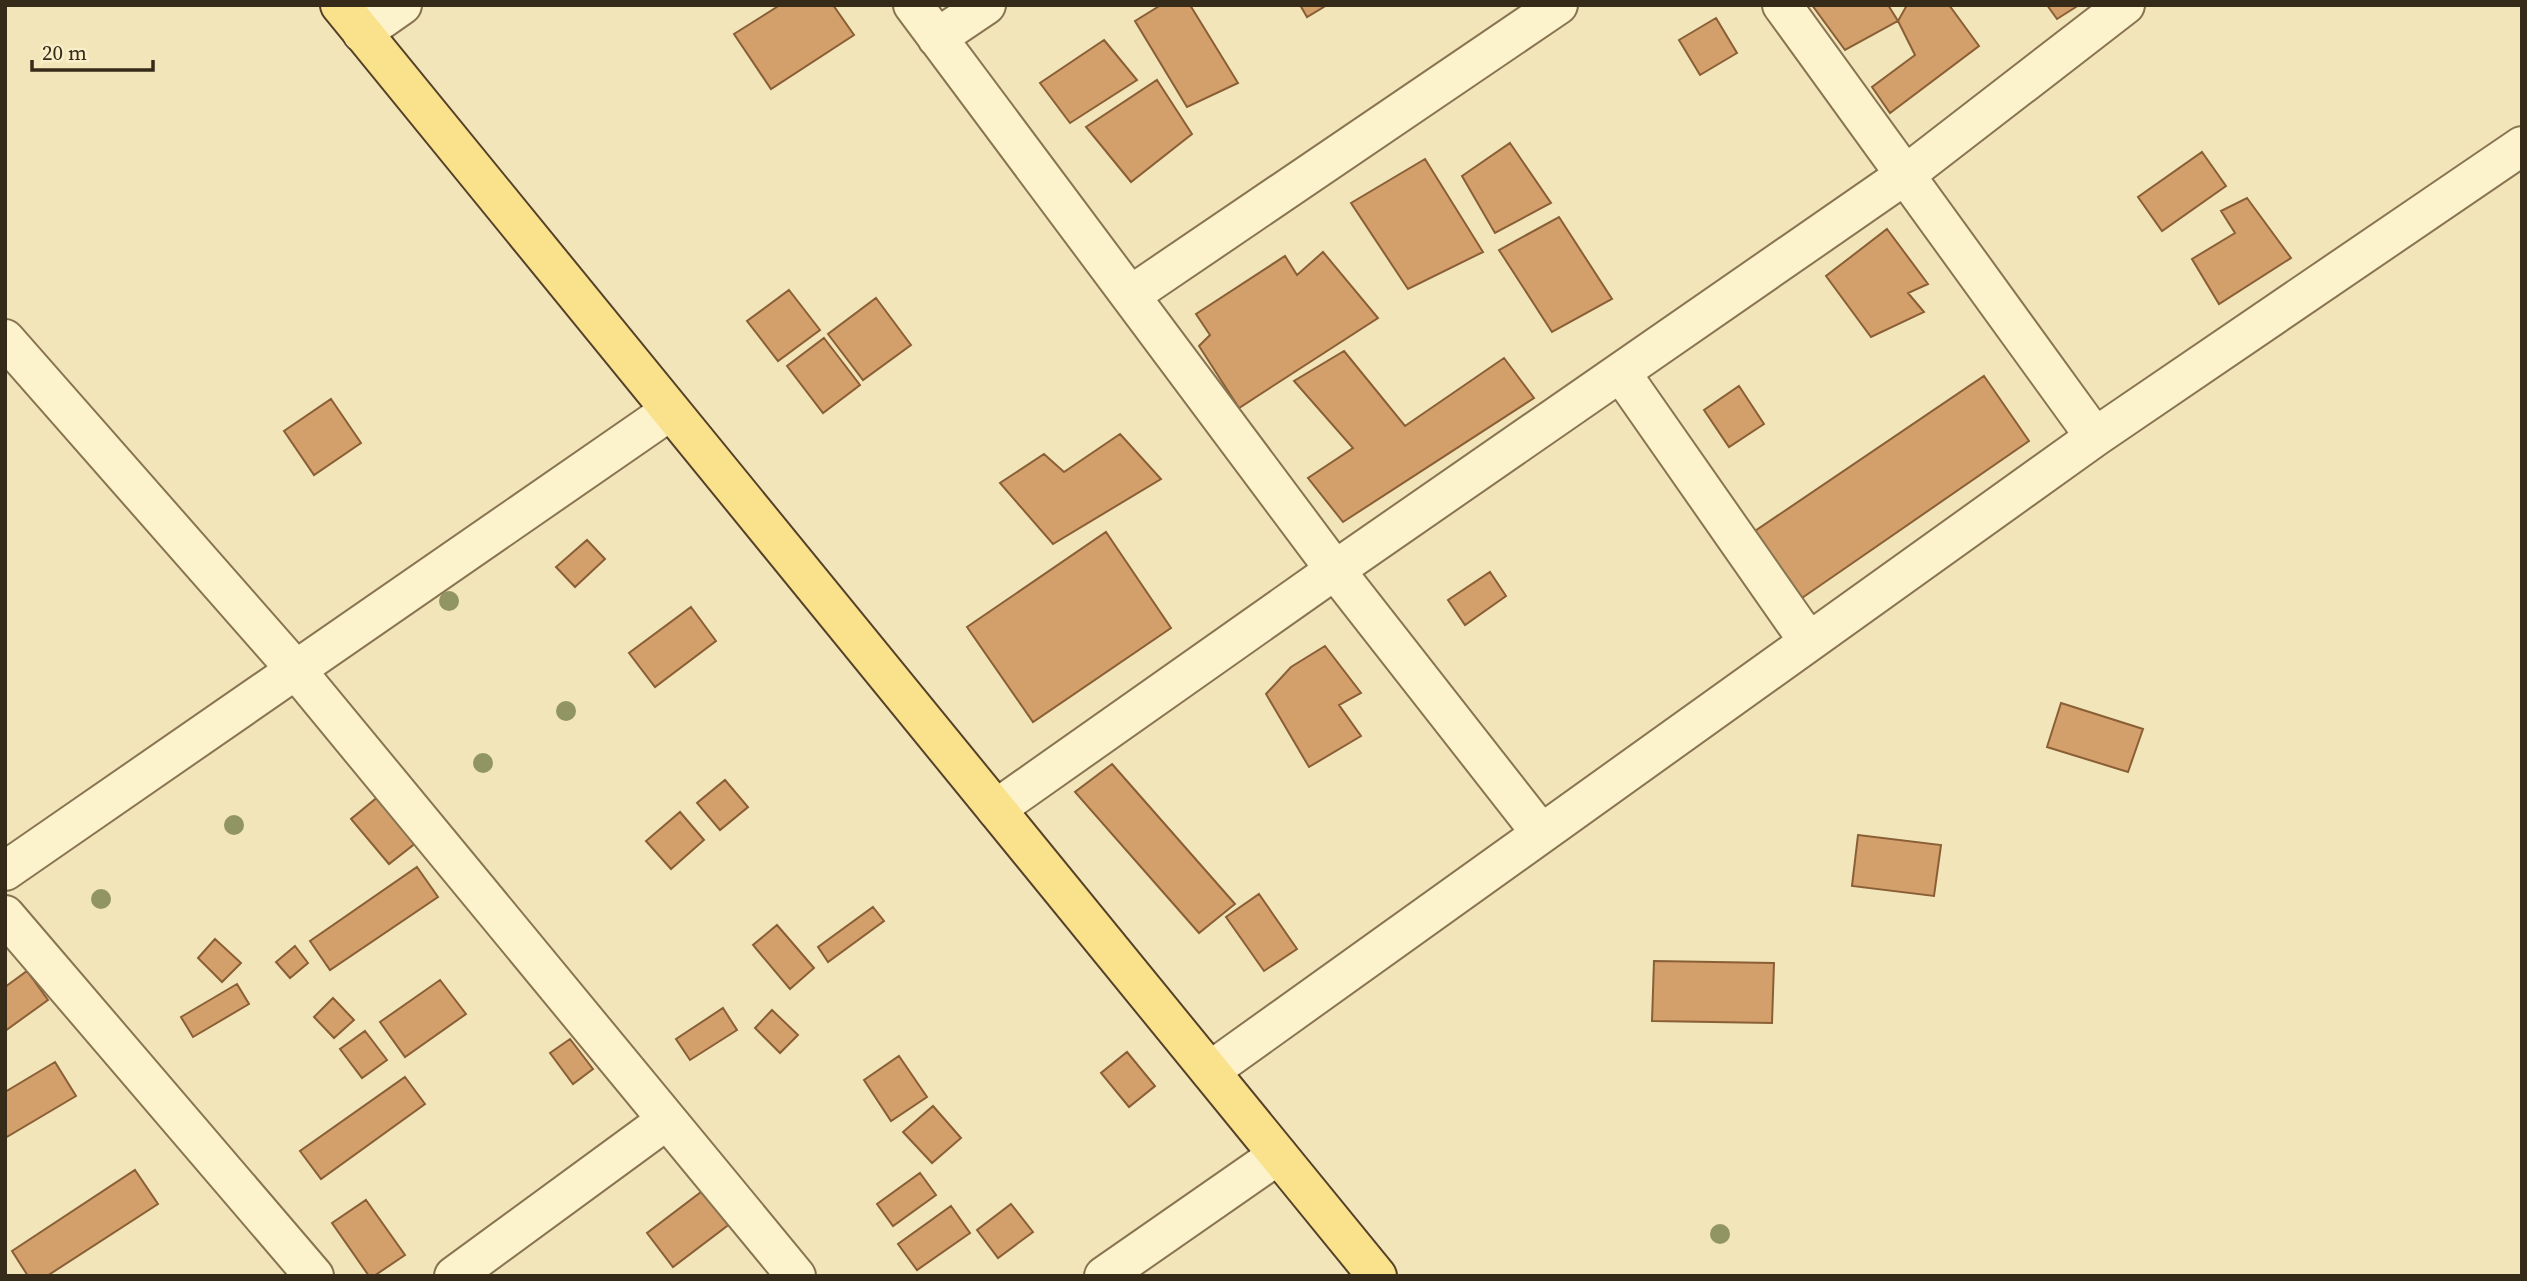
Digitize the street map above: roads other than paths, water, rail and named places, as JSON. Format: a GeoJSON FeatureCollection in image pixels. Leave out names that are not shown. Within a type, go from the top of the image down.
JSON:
{"type":"FeatureCollection","features":[{"type":"Feature","properties":{"kind":"main road"},"geometry":{"type":"LineString","coordinates":[[351,19],[1377,1276]]}},
{"type":"Feature","properties":{"kind":"street"},"geometry":{"type":"LineString","coordinates":[[351,19],[402,5]]}},
{"type":"Feature","properties":{"kind":"street"},"geometry":{"type":"LineString","coordinates":[[914,5],[1335,570],[1541,833]]}},
{"type":"Feature","properties":{"kind":"street"},"geometry":{"type":"LineString","coordinates":[[937,38],[986,5]]}},
{"type":"Feature","properties":{"kind":"street"},"geometry":{"type":"LineString","coordinates":[[1132,295],[1558,5]]}},
{"type":"Feature","properties":{"kind":"street"},"geometry":{"type":"LineString","coordinates":[[1782,5],[2095,437]]}},
{"type":"Feature","properties":{"kind":"street"},"geometry":{"type":"LineString","coordinates":[[996,809],[1905,175],[2125,5]]}},
{"type":"Feature","properties":{"kind":"street"},"geometry":{"type":"LineString","coordinates":[[1210,1071],[2095,437],[2522,146]]}},
{"type":"Feature","properties":{"kind":"street"},"geometry":{"type":"LineString","coordinates":[[5,339],[296,670],[796,1276]]}},
{"type":"Feature","properties":{"kind":"street"},"geometry":{"type":"LineString","coordinates":[[1621,373],[1809,642]]}},
{"type":"Feature","properties":{"kind":"street"},"geometry":{"type":"LineString","coordinates":[[5,871],[670,411]]}},
{"type":"Feature","properties":{"kind":"street"},"geometry":{"type":"LineString","coordinates":[[5,915],[314,1276]]}},
{"type":"Feature","properties":{"kind":"street"},"geometry":{"type":"LineString","coordinates":[[454,1276],[667,1120]]}},
{"type":"Feature","properties":{"kind":"street"},"geometry":{"type":"LineString","coordinates":[[1104,1276],[1278,1155]]}}]}
